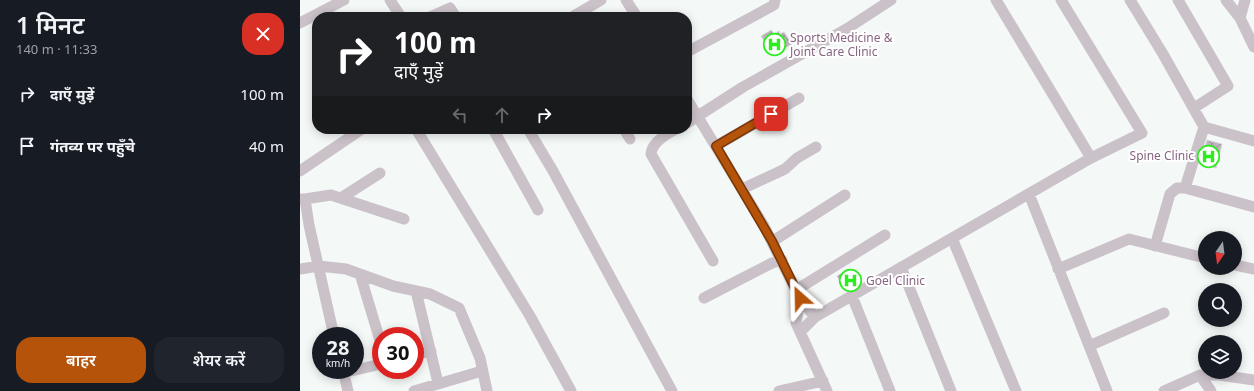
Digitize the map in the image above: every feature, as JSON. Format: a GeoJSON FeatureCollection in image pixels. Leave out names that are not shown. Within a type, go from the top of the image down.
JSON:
{"type":"FeatureCollection","features":[{"type":"Feature","properties":{"kind":"street"},"geometry":{"type":"LineString","coordinates":[[321,12],[344,0]]}},
{"type":"Feature","properties":{"kind":"street"},"geometry":{"type":"LineString","coordinates":[[390,0],[398,12]]}},
{"type":"Feature","properties":{"kind":"street"},"geometry":{"type":"LineString","coordinates":[[581,12],[601,0]]}},
{"type":"Feature","properties":{"kind":"street"},"geometry":{"type":"LineString","coordinates":[[626,0],[634,12]]}},
{"type":"Feature","properties":{"kind":"street"},"geometry":{"type":"LineString","coordinates":[[692,49],[774,5],[775,0]]}},
{"type":"Feature","properties":{"kind":"street"},"geometry":{"type":"LineString","coordinates":[[692,120],[743,87],[848,28],[892,0]]}},
{"type":"Feature","properties":{"kind":"street"},"geometry":{"type":"LineString","coordinates":[[996,0],[1091,158]]}},
{"type":"Feature","properties":{"kind":"street"},"geometry":{"type":"LineString","coordinates":[[800,332],[815,317],[1091,158],[1142,133],[1061,0]]}},
{"type":"Feature","properties":{"kind":"street"},"geometry":{"type":"LineString","coordinates":[[1130,0],[1204,127],[1185,188]]}},
{"type":"Feature","properties":{"kind":"street"},"geometry":{"type":"LineString","coordinates":[[1178,0],[1228,86],[1194,108]]}},
{"type":"Feature","properties":{"kind":"street"},"geometry":{"type":"LineString","coordinates":[[1226,0],[1240,18],[1254,47]]}},
{"type":"Feature","properties":{"kind":"street"},"geometry":{"type":"LineString","coordinates":[[1240,18],[1245,0]]}},
{"type":"Feature","properties":{"kind":"street"},"geometry":{"type":"LineString","coordinates":[[441,12],[450,8],[453,12]]}},
{"type":"Feature","properties":{"kind":"street"},"geometry":{"type":"LineString","coordinates":[[300,23],[312,17]]}},
{"type":"Feature","properties":{"kind":"street"},"geometry":{"type":"LineString","coordinates":[[716,146],[799,98]]}},
{"type":"Feature","properties":{"kind":"street"},"geometry":{"type":"LineString","coordinates":[[692,106],[772,241],[798,294],[815,317]]}},
{"type":"Feature","properties":{"kind":"street"},"geometry":{"type":"LineString","coordinates":[[1204,127],[1254,141]]}},
{"type":"Feature","properties":{"kind":"street"},"geometry":{"type":"LineString","coordinates":[[300,171],[355,134]]}},
{"type":"Feature","properties":{"kind":"street"},"geometry":{"type":"LineString","coordinates":[[419,134],[530,316],[571,391]]}},
{"type":"Feature","properties":{"kind":"street"},"geometry":{"type":"LineString","coordinates":[[496,134],[538,210]]}},
{"type":"Feature","properties":{"kind":"street"},"geometry":{"type":"LineString","coordinates":[[531,134],[553,171],[672,391]]}},
{"type":"Feature","properties":{"kind":"street"},"geometry":{"type":"LineString","coordinates":[[669,134],[654,144],[651,148],[651,154],[713,261]]}},
{"type":"Feature","properties":{"kind":"street"},"geometry":{"type":"LineString","coordinates":[[742,189],[785,169],[797,158],[816,146]]}},
{"type":"Feature","properties":{"kind":"street"},"geometry":{"type":"LineString","coordinates":[[341,198],[380,173]]}},
{"type":"Feature","properties":{"kind":"street"},"geometry":{"type":"LineString","coordinates":[[1155,246],[1170,194],[1177,188],[1185,188],[1254,206]]}},
{"type":"Feature","properties":{"kind":"street"},"geometry":{"type":"LineString","coordinates":[[1029,194],[1107,391]]}},
{"type":"Feature","properties":{"kind":"street"},"geometry":{"type":"LineString","coordinates":[[332,327],[319,266],[302,199],[331,195],[404,219]]}},
{"type":"Feature","properties":{"kind":"street"},"geometry":{"type":"LineString","coordinates":[[772,241],[845,195]]}},
{"type":"Feature","properties":{"kind":"street"},"geometry":{"type":"LineString","coordinates":[[798,294],[885,235]]}},
{"type":"Feature","properties":{"kind":"street"},"geometry":{"type":"LineString","coordinates":[[952,238],[1016,391]]}},
{"type":"Feature","properties":{"kind":"street"},"geometry":{"type":"LineString","coordinates":[[1058,269],[1129,239],[1198,256]]}},
{"type":"Feature","properties":{"kind":"street"},"geometry":{"type":"LineString","coordinates":[[704,298],[772,263],[782,260]]}},
{"type":"Feature","properties":{"kind":"street"},"geometry":{"type":"LineString","coordinates":[[300,269],[319,266],[346,270],[393,286],[430,294],[459,308],[471,332],[487,391]]}},
{"type":"Feature","properties":{"kind":"street"},"geometry":{"type":"LineString","coordinates":[[1242,266],[1254,269]]}},
{"type":"Feature","properties":{"kind":"street"},"geometry":{"type":"LineString","coordinates":[[901,267],[951,391]]}},
{"type":"Feature","properties":{"kind":"street"},"geometry":{"type":"LineString","coordinates":[[360,274],[376,327]]}},
{"type":"Feature","properties":{"kind":"street"},"geometry":{"type":"LineString","coordinates":[[416,291],[424,332],[431,351],[438,383]]}},
{"type":"Feature","properties":{"kind":"street"},"geometry":{"type":"LineString","coordinates":[[779,391],[825,386],[800,332],[796,316],[798,294]]}},
{"type":"Feature","properties":{"kind":"street"},"geometry":{"type":"LineString","coordinates":[[852,296],[890,391]]}},
{"type":"Feature","properties":{"kind":"street"},"geometry":{"type":"LineString","coordinates":[[1089,346],[1164,313]]}},
{"type":"Feature","properties":{"kind":"street"},"geometry":{"type":"LineString","coordinates":[[424,353],[431,351]]}},
{"type":"Feature","properties":{"kind":"street"},"geometry":{"type":"LineString","coordinates":[[414,391],[482,371]]}},
{"type":"Feature","properties":{"kind":"street"},"geometry":{"type":"LineString","coordinates":[[1164,391],[1198,376]]}},
{"type":"Feature","properties":{"kind":"street"},"geometry":{"type":"LineString","coordinates":[[1242,378],[1254,380]]}},
{"type":"Feature","properties":{"kind":"street"},"geometry":{"type":"LineString","coordinates":[[345,379],[348,391]]}},
{"type":"Feature","properties":{"kind":"street"},"geometry":{"type":"LineString","coordinates":[[1203,379],[1211,391]]}},
{"type":"Feature","properties":{"kind":"building"},"geometry":{"type":"Polygon","coordinates":[[[771,30],[774,34],[779,31],[780,34],[784,32],[792,44],[773,55],[761,36],[771,30]]]}},
{"type":"Feature","properties":{"kind":"building"},"geometry":{"type":"Polygon","coordinates":[[[1207,140],[1222,144],[1216,168],[1200,163],[1207,140]]]}},
{"type":"Feature","properties":{"kind":"building"},"geometry":{"type":"Polygon","coordinates":[[[849,269],[858,284],[845,291],[837,276],[849,269]]]}},
{"type":"Feature","properties":{"kind":"place","name":"Sports Medicine & Joint Care Clinic"},"geometry":{"type":"Point","coordinates":[775,45]}},
{"type":"Feature","properties":{"kind":"place","name":"Spine Clinic"},"geometry":{"type":"Point","coordinates":[1209,156]}},
{"type":"Feature","properties":{"kind":"place","name":"Goel Clinic"},"geometry":{"type":"Point","coordinates":[851,281]}},
{"type":"Feature","properties":{"kind":"route"},"geometry":{"type":"LineString","coordinates":[[771,114],[716,146],[764,226],[800,298]]}}]}
